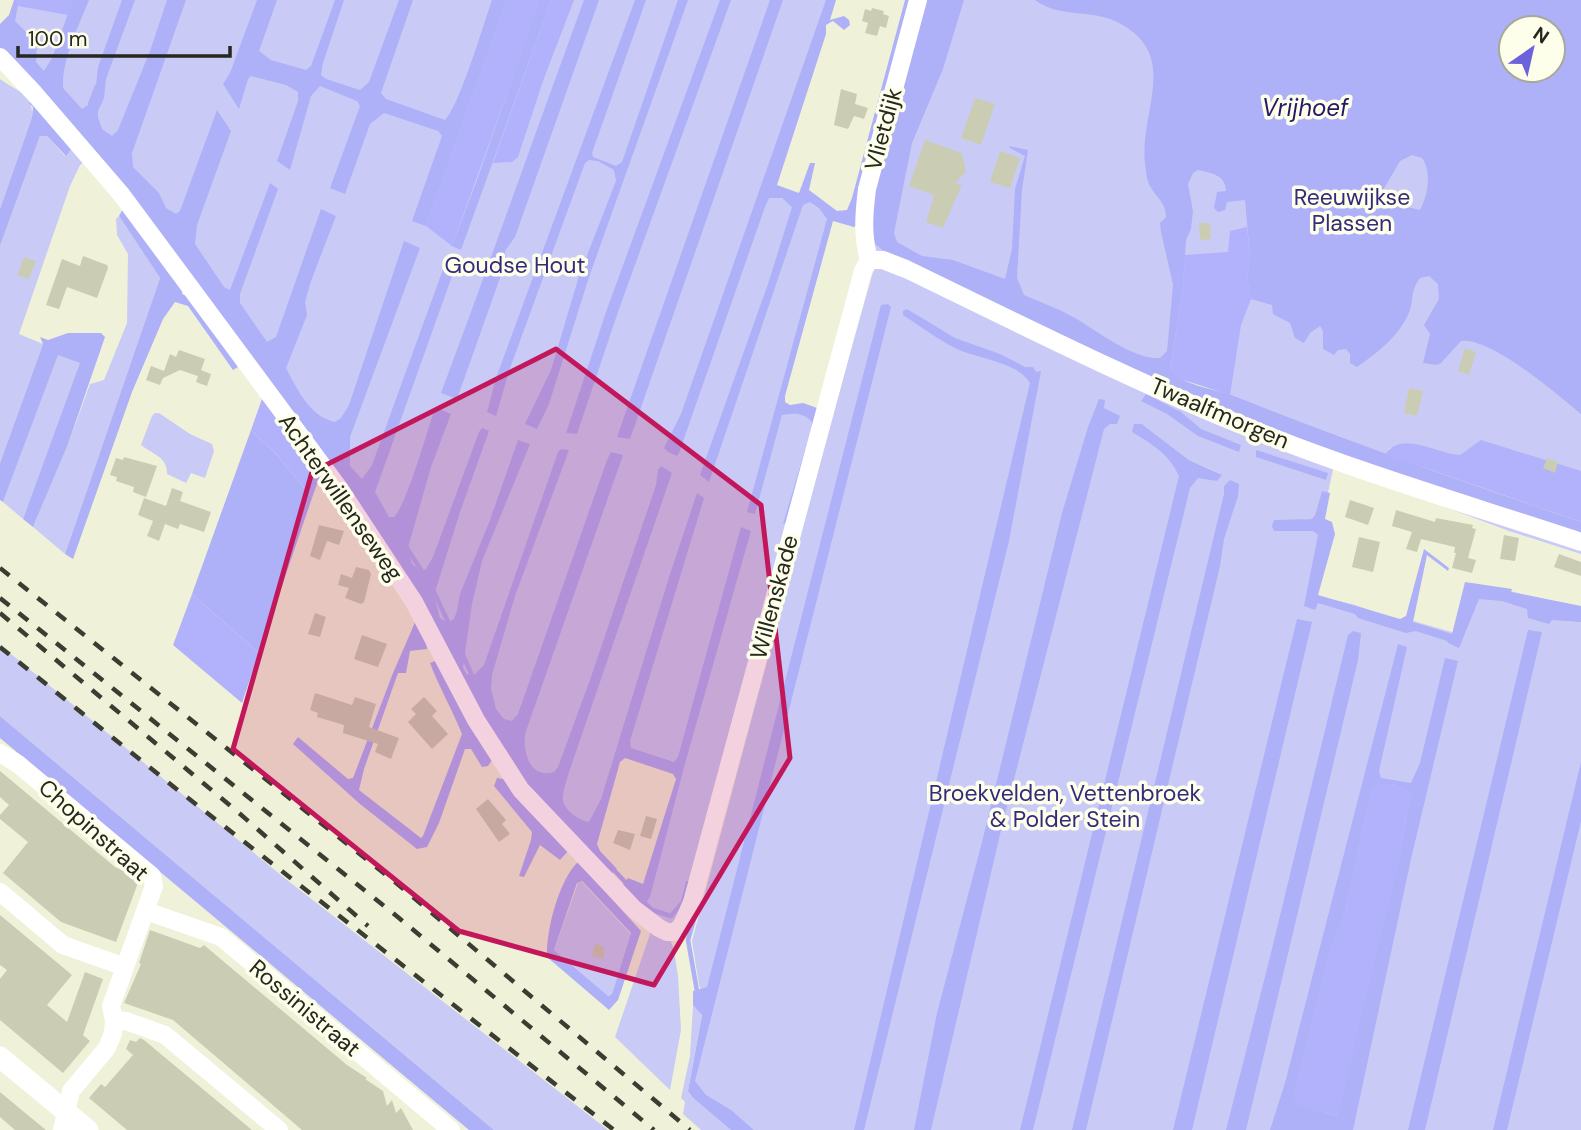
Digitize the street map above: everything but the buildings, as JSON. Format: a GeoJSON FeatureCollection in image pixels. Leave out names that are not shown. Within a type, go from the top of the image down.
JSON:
{"type":"FeatureCollection","features":[{"type":"Feature","properties":{"kind":"street","name":"Vlietdijk"},"geometry":{"type":"LineString","coordinates":[[869,260],[863,220],[867,189],[918,0]]}},
{"type":"Feature","properties":{"kind":"street","name":"Achterwillenseweg"},"geometry":{"type":"LineString","coordinates":[[0,57],[121,194],[339,488],[414,603],[476,720],[522,790],[634,909],[659,928],[675,932]]}},
{"type":"Feature","properties":{"kind":"street","name":"Twaalfmorgen"},"geometry":{"type":"LineString","coordinates":[[869,260],[883,260],[906,269],[1085,355],[1248,428],[1332,459],[1581,542]]}},
{"type":"Feature","properties":{"kind":"street","name":"Willenskade"},"geometry":{"type":"LineString","coordinates":[[675,932],[682,925],[692,902],[863,271],[869,260]]}},
{"type":"Feature","properties":{"kind":"street","name":"Chopinstraat"},"geometry":{"type":"LineString","coordinates":[[0,753],[18,764],[152,876],[154,886],[111,1006],[113,1034],[107,1048],[71,1091],[65,1121]]}},
{"type":"Feature","properties":{"kind":"street"},"geometry":{"type":"LineString","coordinates":[[0,892],[63,945],[125,967]]}},
{"type":"Feature","properties":{"kind":"street","name":"Rossinistraat"},"geometry":{"type":"LineString","coordinates":[[146,911],[220,937],[451,1130]]}},
{"type":"Feature","properties":{"kind":"street"},"geometry":{"type":"LineString","coordinates":[[114,1020],[126,1021],[165,1035],[279,1130]]}},
{"type":"Feature","properties":{"kind":"street"},"geometry":{"type":"LineString","coordinates":[[0,1058],[65,1121],[88,1130]]}},
{"type":"Feature","properties":{"kind":"highlighted area"},"geometry":{"type":"Polygon","coordinates":[[[556,349],[761,505],[790,758],[654,985],[459,931],[233,749],[312,472],[556,349]]]}},
{"type":"Feature","properties":{"kind":"green space","name":"Goudse Hout"},"geometry":{"type":"Polygon","coordinates":[[[19,0],[831,0],[768,187],[804,197],[832,213],[779,403],[817,416],[685,902],[672,925],[661,924],[643,907],[680,772],[621,752],[589,837],[559,816],[463,667],[3,43],[19,0]]]}},
{"type":"Feature","properties":{"kind":"green space","name":"Reeuwijkse Plassen"},"geometry":{"type":"Polygon","coordinates":[[[932,0],[1581,0],[1581,511],[1390,448],[1385,454],[1300,424],[1230,395],[1230,392],[1121,355],[886,243],[932,0]]]}},
{"type":"Feature","properties":{"kind":"green space"},"geometry":{"type":"Polygon","coordinates":[[[0,79],[27,98],[32,117],[0,209],[0,79]]]}},
{"type":"Feature","properties":{"kind":"green space"},"geometry":{"type":"Polygon","coordinates":[[[40,136],[47,136],[65,156],[75,144],[87,160],[80,165],[70,186],[19,334],[43,344],[0,463],[0,246],[40,136]]]}},
{"type":"Feature","properties":{"kind":"green space"},"geometry":{"type":"Polygon","coordinates":[[[119,216],[160,278],[65,554],[33,527],[90,384],[104,380],[127,323],[128,254],[117,235],[116,219],[119,216]]]}},
{"type":"Feature","properties":{"kind":"green space","name":"Broekvelden, Vettenbroek & Polder Stein"},"geometry":{"type":"Polygon","coordinates":[[[873,233],[895,256],[998,308],[1581,537],[1581,554],[1509,531],[1334,465],[1328,493],[1322,492],[1315,515],[1312,519],[1302,519],[1322,530],[1311,595],[1352,604],[1408,623],[1410,620],[1455,633],[1471,589],[1510,591],[1581,609],[1581,1130],[740,1130],[689,1088],[709,1007],[704,988],[701,990],[699,985],[692,941],[848,360],[873,272],[878,265],[873,233]],[[1142,424],[1144,438],[1159,449],[1221,474],[1189,460],[1142,424]]]}},
{"type":"Feature","properties":{"kind":"green space"},"geometry":{"type":"Polygon","coordinates":[[[58,354],[81,363],[23,519],[3,502],[58,354]]]}},
{"type":"Feature","properties":{"kind":"green space"},"geometry":{"type":"Polygon","coordinates":[[[155,413],[212,444],[214,451],[205,478],[191,473],[186,483],[167,474],[162,460],[141,445],[155,413]]]}},
{"type":"Feature","properties":{"kind":"green space"},"geometry":{"type":"Polygon","coordinates":[[[0,645],[287,880],[608,1130],[494,1130],[0,716],[0,645]]]}},
{"type":"Feature","properties":{"kind":"green space"},"geometry":{"type":"Polygon","coordinates":[[[581,881],[631,934],[612,994],[607,996],[554,950],[581,881]]]}},
{"type":"Feature","properties":{"kind":"green space"},"geometry":{"type":"Polygon","coordinates":[[[652,928],[670,939],[678,976],[681,1030],[670,1090],[615,1037],[652,928]]]}},
{"type":"Feature","properties":{"kind":"green space"},"geometry":{"type":"Polygon","coordinates":[[[693,1005],[702,1014],[688,1091],[731,1130],[701,1130],[683,1114],[685,1102],[681,1098],[690,1056],[693,1005]]]}},
{"type":"Feature","properties":{"kind":"shaded area"},"geometry":{"type":"Polygon","coordinates":[[[19,0],[73,0],[68,15],[18,6],[19,0]]]}},
{"type":"Feature","properties":{"kind":"shaded area"},"geometry":{"type":"Polygon","coordinates":[[[507,0],[541,0],[452,246],[426,226],[507,0]]]}},
{"type":"Feature","properties":{"kind":"shaded area"},"geometry":{"type":"Polygon","coordinates":[[[551,0],[574,0],[518,157],[512,162],[493,163],[551,0]]]}},
{"type":"Feature","properties":{"kind":"shaded area"},"geometry":{"type":"Polygon","coordinates":[[[1247,227],[1250,256],[1247,279],[1251,299],[1241,325],[1230,395],[1177,378],[1170,372],[1185,255],[1228,252],[1230,231],[1247,227]]]}},
{"type":"Feature","properties":{"kind":"shaded area"},"geometry":{"type":"Polygon","coordinates":[[[263,396],[321,473],[312,498],[278,456],[251,430],[263,396]]]}},
{"type":"Feature","properties":{"kind":"shaded area"},"geometry":{"type":"Polygon","coordinates":[[[1481,440],[1581,471],[1581,522],[1385,454],[1392,447],[1410,443],[1460,455],[1481,440]]]}},
{"type":"Feature","properties":{"kind":"shaded area"},"geometry":{"type":"Polygon","coordinates":[[[192,594],[259,653],[242,703],[173,645],[192,594]]]}},
{"type":"Feature","properties":{"kind":"shaded area"},"geometry":{"type":"Polygon","coordinates":[[[1377,784],[1392,784],[1411,793],[1400,853],[1339,1116],[1298,1105],[1294,1097],[1330,952],[1346,909],[1371,792],[1377,784]]]}},
{"type":"Feature","properties":{"kind":"water"},"geometry":{"type":"Polygon","coordinates":[[[14,0],[19,0],[15,21],[37,43],[36,62],[44,71],[52,58],[73,0],[89,0],[72,43],[63,77],[63,88],[82,109],[90,104],[95,94],[98,67],[122,0],[135,0],[106,79],[104,98],[98,111],[102,129],[112,136],[118,130],[150,51],[167,0],[186,0],[132,153],[133,167],[159,193],[166,208],[176,214],[180,211],[217,110],[231,131],[197,225],[195,244],[224,287],[230,290],[270,183],[278,189],[240,294],[240,303],[267,342],[276,337],[321,209],[336,216],[311,281],[305,302],[307,315],[286,368],[305,401],[326,419],[335,422],[349,405],[404,241],[420,248],[350,437],[350,466],[362,479],[372,465],[446,261],[456,265],[375,492],[389,517],[394,517],[410,484],[434,411],[437,408],[451,414],[431,467],[408,548],[412,564],[421,571],[426,569],[433,557],[479,432],[482,428],[489,431],[434,595],[440,618],[448,623],[454,619],[460,594],[518,440],[530,444],[482,561],[472,604],[463,667],[467,674],[473,676],[484,665],[558,452],[561,449],[569,450],[515,596],[492,675],[491,689],[496,709],[504,719],[512,721],[518,714],[607,460],[611,452],[623,455],[525,734],[527,756],[539,772],[554,772],[558,767],[656,485],[658,470],[661,466],[672,473],[565,786],[564,805],[577,818],[589,822],[601,799],[697,493],[704,498],[630,741],[631,748],[674,762],[678,757],[741,527],[751,531],[650,897],[643,907],[622,886],[628,878],[643,884],[676,779],[673,774],[625,758],[620,762],[597,844],[617,869],[611,874],[535,796],[508,761],[377,534],[0,49],[0,24],[9,15],[14,0]]]}},
{"type":"Feature","properties":{"kind":"water"},"geometry":{"type":"Polygon","coordinates":[[[257,0],[277,0],[259,51],[271,60],[306,70],[311,66],[335,0],[344,0],[321,75],[360,90],[369,82],[399,0],[413,0],[381,93],[386,99],[445,120],[464,82],[492,0],[507,0],[426,226],[412,221],[442,136],[438,131],[384,113],[370,124],[345,194],[330,188],[360,106],[357,101],[320,86],[311,96],[290,170],[277,161],[298,101],[298,92],[286,85],[251,76],[239,109],[223,84],[230,73],[257,0]]]}},
{"type":"Feature","properties":{"kind":"water"},"geometry":{"type":"Polygon","coordinates":[[[540,0],[551,0],[461,250],[452,246],[540,0]]]}},
{"type":"Feature","properties":{"kind":"water"},"geometry":{"type":"Polygon","coordinates":[[[584,0],[599,0],[515,237],[505,251],[506,261],[457,399],[441,393],[584,0]]]}},
{"type":"Feature","properties":{"kind":"water"},"geometry":{"type":"Polygon","coordinates":[[[635,0],[646,0],[592,153],[593,157],[616,166],[622,162],[678,0],[688,0],[589,277],[549,404],[537,429],[525,424],[551,370],[579,276],[616,181],[614,170],[598,161],[589,160],[585,163],[509,371],[496,416],[487,412],[496,378],[635,0]]]}},
{"type":"Feature","properties":{"kind":"water"},"geometry":{"type":"Polygon","coordinates":[[[720,0],[731,0],[619,309],[577,434],[566,433],[606,312],[720,0]]]}},
{"type":"Feature","properties":{"kind":"water"},"geometry":{"type":"Polygon","coordinates":[[[770,0],[783,0],[630,439],[617,437],[770,0]]]}},
{"type":"Feature","properties":{"kind":"water"},"geometry":{"type":"Polygon","coordinates":[[[826,0],[836,0],[830,20],[844,16],[850,25],[844,30],[833,21],[826,25],[826,34],[777,185],[799,193],[810,163],[815,163],[809,190],[837,211],[847,210],[852,198],[905,0],[910,0],[858,224],[854,227],[833,221],[785,396],[785,402],[790,405],[803,403],[820,409],[788,522],[783,524],[811,430],[812,422],[802,415],[782,415],[755,514],[747,512],[827,219],[819,208],[810,202],[803,205],[709,482],[700,475],[769,281],[792,207],[782,198],[769,198],[765,207],[679,453],[677,456],[664,448],[681,414],[826,0]]]}},
{"type":"Feature","properties":{"kind":"water","name":"Vrijhoef"},"geometry":{"type":"Polygon","coordinates":[[[925,0],[964,0],[943,69],[912,143],[894,233],[897,242],[922,256],[953,260],[1005,279],[1012,249],[1015,189],[1025,156],[1009,146],[1028,150],[1022,190],[1017,278],[1024,295],[1069,315],[1127,350],[1160,358],[1167,351],[1173,285],[1160,223],[1166,217],[1166,212],[1149,184],[1145,163],[1153,85],[1153,67],[1148,50],[1137,35],[1117,22],[1054,9],[1035,0],[1581,0],[1581,414],[1523,368],[1474,342],[1461,341],[1437,365],[1423,363],[1430,334],[1424,325],[1439,299],[1438,284],[1429,276],[1420,278],[1417,283],[1410,310],[1393,338],[1357,367],[1350,363],[1350,354],[1346,349],[1338,350],[1334,355],[1323,349],[1323,331],[1320,326],[1310,333],[1304,343],[1295,338],[1290,323],[1273,314],[1272,305],[1251,299],[1247,279],[1250,256],[1245,200],[1227,202],[1225,210],[1218,212],[1214,208],[1217,192],[1226,191],[1223,181],[1208,172],[1198,170],[1193,173],[1188,184],[1193,211],[1191,229],[1186,240],[1183,287],[1170,371],[1193,384],[1234,396],[1364,446],[1581,522],[1581,537],[1253,425],[884,251],[875,244],[872,219],[880,157],[925,0]],[[1412,155],[1400,161],[1382,196],[1391,203],[1420,210],[1427,191],[1428,177],[1422,158],[1412,155]]]}},
{"type":"Feature","properties":{"kind":"water"},"geometry":{"type":"Polygon","coordinates":[[[32,99],[75,144],[66,156],[47,136],[40,136],[0,246],[0,209],[32,117],[33,107],[29,103],[32,99]]]}},
{"type":"Feature","properties":{"kind":"water"},"geometry":{"type":"Polygon","coordinates":[[[124,207],[183,287],[182,294],[191,298],[238,367],[233,370],[188,306],[175,302],[163,319],[132,392],[73,559],[65,554],[160,278],[119,216],[124,207]]]}},
{"type":"Feature","properties":{"kind":"water"},"geometry":{"type":"Polygon","coordinates":[[[888,304],[891,307],[695,1081],[706,1095],[731,1110],[754,1130],[731,1130],[688,1091],[702,1015],[693,1005],[693,991],[707,987],[881,305],[888,304]]]}},
{"type":"Feature","properties":{"kind":"water"},"geometry":{"type":"Polygon","coordinates":[[[907,309],[955,338],[1000,354],[1025,367],[1033,367],[1036,372],[1041,371],[1009,541],[864,1130],[854,1130],[1030,383],[1006,365],[964,352],[942,341],[903,315],[903,311],[907,309]]]}},
{"type":"Feature","properties":{"kind":"water"},"geometry":{"type":"Polygon","coordinates":[[[68,333],[101,333],[105,337],[67,447],[33,527],[23,519],[80,363],[58,355],[3,502],[0,500],[0,463],[43,344],[40,337],[48,340],[68,333]]]}},
{"type":"Feature","properties":{"kind":"water"},"geometry":{"type":"Polygon","coordinates":[[[1146,394],[1181,412],[1201,429],[1241,445],[1239,452],[1198,436],[1167,414],[1141,401],[1146,394]]]}},
{"type":"Feature","properties":{"kind":"water"},"geometry":{"type":"Polygon","coordinates":[[[1099,399],[1105,400],[1104,408],[1120,416],[1117,424],[1110,424],[1104,429],[1002,826],[931,1130],[914,1130],[937,1013],[982,842],[1062,513],[1099,399]]]}},
{"type":"Feature","properties":{"kind":"water"},"geometry":{"type":"Polygon","coordinates":[[[1134,424],[1142,424],[1189,460],[1222,475],[1217,481],[1198,478],[1190,488],[1033,1130],[1020,1130],[1179,476],[1165,456],[1132,432],[1134,424]]]}},
{"type":"Feature","properties":{"kind":"water"},"geometry":{"type":"Polygon","coordinates":[[[251,430],[278,456],[312,498],[259,653],[192,594],[251,430]]]}},
{"type":"Feature","properties":{"kind":"water"},"geometry":{"type":"Polygon","coordinates":[[[1256,450],[1328,473],[1326,480],[1256,457],[1256,450]]]}},
{"type":"Feature","properties":{"kind":"water"},"geometry":{"type":"Polygon","coordinates":[[[1230,480],[1239,484],[1238,496],[1224,539],[1220,566],[1086,1130],[1072,1130],[1224,486],[1230,480]]]}},
{"type":"Feature","properties":{"kind":"water"},"geometry":{"type":"Polygon","coordinates":[[[1322,491],[1330,493],[1325,519],[1332,522],[1335,534],[1318,595],[1400,619],[1406,616],[1424,549],[1449,568],[1448,571],[1427,555],[1413,622],[1452,634],[1465,582],[1512,589],[1511,592],[1581,606],[1581,622],[1552,620],[1549,624],[1528,618],[1527,609],[1502,601],[1479,599],[1459,648],[1416,631],[1406,633],[1318,603],[1315,610],[1304,606],[1318,535],[1313,531],[1274,531],[1272,526],[1274,520],[1312,519],[1322,491]]]}},
{"type":"Feature","properties":{"kind":"water"},"geometry":{"type":"Polygon","coordinates":[[[1297,619],[1312,622],[1192,1130],[1173,1130],[1297,619]]]}},
{"type":"Feature","properties":{"kind":"water"},"geometry":{"type":"Polygon","coordinates":[[[416,620],[425,634],[427,649],[410,651],[406,673],[398,673],[359,790],[421,838],[423,836],[462,734],[430,663],[435,661],[492,760],[488,766],[482,767],[471,749],[465,749],[439,823],[427,847],[417,849],[360,804],[293,744],[298,737],[348,779],[353,778],[416,620]]]}},
{"type":"Feature","properties":{"kind":"water"},"geometry":{"type":"Polygon","coordinates":[[[1528,630],[1542,632],[1425,1130],[1408,1130],[1528,630]]]}},
{"type":"Feature","properties":{"kind":"water"},"geometry":{"type":"Polygon","coordinates":[[[1353,631],[1361,633],[1358,660],[1246,1130],[1226,1130],[1348,635],[1353,631]]]}},
{"type":"Feature","properties":{"kind":"water"},"geometry":{"type":"Polygon","coordinates":[[[1398,644],[1407,647],[1379,771],[1381,778],[1411,783],[1420,763],[1445,658],[1458,661],[1411,859],[1353,1130],[1270,1130],[1285,1083],[1398,644]],[[1377,784],[1371,792],[1346,909],[1330,952],[1294,1097],[1299,1105],[1338,1116],[1400,853],[1411,793],[1392,784],[1377,784]]]}},
{"type":"Feature","properties":{"kind":"water"},"geometry":{"type":"Polygon","coordinates":[[[0,716],[494,1130],[469,1130],[0,738],[0,716]]]}},
{"type":"Feature","properties":{"kind":"water"},"geometry":{"type":"Polygon","coordinates":[[[1581,762],[1581,821],[1507,1130],[1493,1130],[1581,762]]]}},
{"type":"Feature","properties":{"kind":"water"},"geometry":{"type":"Polygon","coordinates":[[[497,778],[503,779],[568,851],[560,860],[540,845],[524,877],[519,876],[532,832],[494,786],[497,778]]]}},
{"type":"Feature","properties":{"kind":"water"},"geometry":{"type":"Polygon","coordinates":[[[578,862],[641,931],[618,1000],[609,1010],[547,957],[555,906],[571,870],[578,862]],[[582,881],[577,883],[554,950],[608,996],[612,994],[631,933],[582,881]]]}},
{"type":"Feature","properties":{"kind":"waterway"},"geometry":{"type":"LineString","coordinates":[[90,104],[97,86]]}},
{"type":"Feature","properties":{"kind":"waterway"},"geometry":{"type":"LineString","coordinates":[[405,545],[423,573]]}},
{"type":"Feature","properties":{"kind":"waterway"},"geometry":{"type":"LineString","coordinates":[[433,590],[450,626]]}},
{"type":"Feature","properties":{"kind":"waterway"},"geometry":{"type":"LineString","coordinates":[[462,653],[474,680]]}},
{"type":"Feature","properties":{"kind":"waterway"},"geometry":{"type":"LineString","coordinates":[[611,867],[629,886]]}},
{"type":"Feature","properties":{"kind":"waterway"},"geometry":{"type":"LineString","coordinates":[[642,900],[652,910],[671,916],[683,902],[688,883]]}},
{"type":"Feature","properties":{"kind":"waterway"},"geometry":{"type":"LineString","coordinates":[[695,916],[688,940],[697,991]]}},
{"type":"Feature","properties":{"kind":"railway"},"geometry":{"type":"LineString","coordinates":[[0,568],[395,882],[690,1130]]}},
{"type":"Feature","properties":{"kind":"railway"},"geometry":{"type":"LineString","coordinates":[[0,598],[399,918],[654,1130]]}},
{"type":"Feature","properties":{"kind":"railway"},"geometry":{"type":"LineString","coordinates":[[0,613],[239,813],[368,926]]}},
{"type":"Feature","properties":{"kind":"railway"},"geometry":{"type":"LineString","coordinates":[[0,647],[179,791],[614,1130]]}}]}
